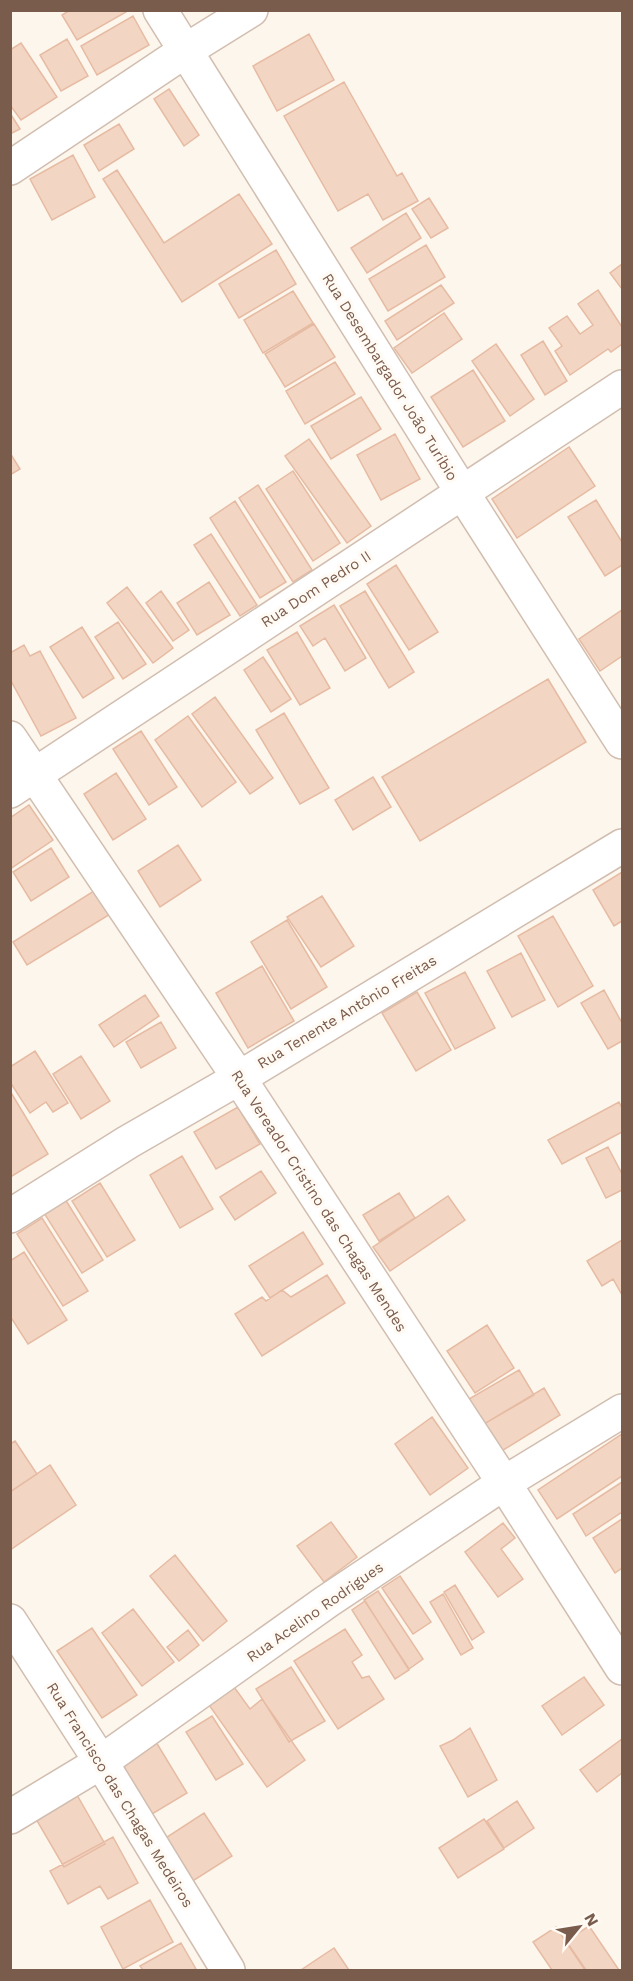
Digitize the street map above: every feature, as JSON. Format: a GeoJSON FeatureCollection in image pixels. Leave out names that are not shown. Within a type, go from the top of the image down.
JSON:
{"type":"FeatureCollection","features":[{"type":"Feature","properties":{"kind":"street","name":"Rua Desembargador João Turíbio"},"geometry":{"type":"LineString","coordinates":[[160,10],[462,492],[622,742]]}},
{"type":"Feature","properties":{"kind":"street"},"geometry":{"type":"LineString","coordinates":[[10,168],[185,51],[251,10]]}},
{"type":"Feature","properties":{"kind":"street","name":"Rua Dom Pedro II"},"geometry":{"type":"LineString","coordinates":[[22,783],[622,387]]}},
{"type":"Feature","properties":{"kind":"street","name":"Rua Vereador Cristino das Chagas Mendes"},"geometry":{"type":"LineString","coordinates":[[10,738],[22,783],[239,1078],[622,1668]]}},
{"type":"Feature","properties":{"kind":"street","name":"Rua Tenente Antônio Freitas"},"geometry":{"type":"LineString","coordinates":[[10,1216],[128,1142],[239,1078],[622,846]]}},
{"type":"Feature","properties":{"kind":"street","name":"Rua Acelino Rodrigues"},"geometry":{"type":"LineString","coordinates":[[10,1817],[101,1762],[326,1602],[504,1483],[622,1411]]}},
{"type":"Feature","properties":{"kind":"street","name":"Rua Francisco das Chagas Medeiros"},"geometry":{"type":"LineString","coordinates":[[10,1621],[101,1762],[228,1971]]}},
{"type":"Feature","properties":{"kind":"building"},"geometry":{"type":"Polygon","coordinates":[[[70,10],[125,10],[126,12],[77,40],[62,15],[70,10]]]}},
{"type":"Feature","properties":{"kind":"building"},"geometry":{"type":"Polygon","coordinates":[[[133,16],[149,45],[97,75],[81,46],[133,16]]]}},
{"type":"Feature","properties":{"kind":"building"},"geometry":{"type":"Polygon","coordinates":[[[309,34],[334,80],[277,111],[253,66],[309,34]]]}},
{"type":"Feature","properties":{"kind":"building"},"geometry":{"type":"Polygon","coordinates":[[[67,39],[88,76],[61,91],[40,55],[67,39]]]}},
{"type":"Feature","properties":{"kind":"building"},"geometry":{"type":"Polygon","coordinates":[[[21,43],[57,97],[21,120],[10,105],[10,50],[21,43]]]}},
{"type":"Feature","properties":{"kind":"building"},"geometry":{"type":"Polygon","coordinates":[[[344,82],[397,176],[402,173],[418,201],[383,220],[368,194],[338,211],[284,116],[344,82]]]}},
{"type":"Feature","properties":{"kind":"building"},"geometry":{"type":"Polygon","coordinates":[[[169,89],[199,135],[184,146],[154,99],[169,89]]]}},
{"type":"Feature","properties":{"kind":"building"},"geometry":{"type":"Polygon","coordinates":[[[10,113],[20,129],[10,134],[10,113]]]}},
{"type":"Feature","properties":{"kind":"building"},"geometry":{"type":"Polygon","coordinates":[[[119,124],[134,149],[99,171],[84,145],[119,124]]]}},
{"type":"Feature","properties":{"kind":"building"},"geometry":{"type":"Polygon","coordinates":[[[73,155],[95,197],[52,220],[30,179],[73,155]]]}},
{"type":"Feature","properties":{"kind":"building"},"geometry":{"type":"Polygon","coordinates":[[[117,170],[164,243],[239,194],[272,244],[182,302],[103,179],[117,170]]]}},
{"type":"Feature","properties":{"kind":"building"},"geometry":{"type":"Polygon","coordinates":[[[429,198],[448,228],[431,238],[412,209],[429,198]]]}},
{"type":"Feature","properties":{"kind":"building"},"geometry":{"type":"Polygon","coordinates":[[[406,213],[421,238],[367,273],[351,248],[406,213]]]}},
{"type":"Feature","properties":{"kind":"building"},"geometry":{"type":"Polygon","coordinates":[[[426,245],[445,277],[388,311],[369,279],[426,245]]]}},
{"type":"Feature","properties":{"kind":"building"},"geometry":{"type":"Polygon","coordinates":[[[276,250],[296,284],[239,318],[219,284],[276,250]]]}},
{"type":"Feature","properties":{"kind":"building"},"geometry":{"type":"Polygon","coordinates":[[[622,264],[622,289],[610,273],[622,264]]]}},
{"type":"Feature","properties":{"kind":"building"},"geometry":{"type":"Polygon","coordinates":[[[441,285],[454,303],[397,340],[385,321],[441,285]]]}},
{"type":"Feature","properties":{"kind":"building"},"geometry":{"type":"Polygon","coordinates":[[[598,290],[622,327],[622,344],[611,352],[608,349],[570,375],[555,351],[562,346],[549,328],[567,316],[580,334],[593,325],[578,304],[598,290]]]}},
{"type":"Feature","properties":{"kind":"building"},"geometry":{"type":"Polygon","coordinates":[[[293,291],[313,323],[263,353],[244,320],[293,291]]]}},
{"type":"Feature","properties":{"kind":"building"},"geometry":{"type":"Polygon","coordinates":[[[444,313],[462,339],[412,373],[394,348],[444,313]]]}},
{"type":"Feature","properties":{"kind":"building"},"geometry":{"type":"Polygon","coordinates":[[[314,324],[335,357],[285,387],[265,354],[314,324]]]}},
{"type":"Feature","properties":{"kind":"building"},"geometry":{"type":"Polygon","coordinates":[[[543,341],[567,381],[545,395],[521,355],[543,341]]]}},
{"type":"Feature","properties":{"kind":"building"},"geometry":{"type":"Polygon","coordinates":[[[496,344],[534,399],[510,416],[472,361],[496,344]]]}},
{"type":"Feature","properties":{"kind":"building"},"geometry":{"type":"Polygon","coordinates":[[[335,362],[355,394],[305,424],[286,391],[335,362]]]}},
{"type":"Feature","properties":{"kind":"building"},"geometry":{"type":"Polygon","coordinates":[[[473,370],[505,421],[463,447],[431,397],[473,370]]]}},
{"type":"Feature","properties":{"kind":"building"},"geometry":{"type":"Polygon","coordinates":[[[361,397],[381,429],[331,459],[311,426],[361,397]]]}},
{"type":"Feature","properties":{"kind":"building"},"geometry":{"type":"Polygon","coordinates":[[[395,434],[420,479],[381,500],[357,455],[395,434]]]}},
{"type":"Feature","properties":{"kind":"building"},"geometry":{"type":"Polygon","coordinates":[[[309,439],[371,526],[347,543],[285,456],[309,439]]]}},
{"type":"Feature","properties":{"kind":"building"},"geometry":{"type":"Polygon","coordinates":[[[569,447],[595,486],[517,538],[492,499],[569,447]]]}},
{"type":"Feature","properties":{"kind":"building"},"geometry":{"type":"Polygon","coordinates":[[[10,453],[20,469],[10,475],[10,453]]]}},
{"type":"Feature","properties":{"kind":"building"},"geometry":{"type":"Polygon","coordinates":[[[293,471],[340,543],[313,561],[266,489],[293,471]]]}},
{"type":"Feature","properties":{"kind":"building"},"geometry":{"type":"Polygon","coordinates":[[[258,485],[312,570],[293,582],[239,498],[258,485]]]}},
{"type":"Feature","properties":{"kind":"building"},"geometry":{"type":"Polygon","coordinates":[[[596,500],[622,542],[622,565],[605,576],[568,517],[596,500]]]}},
{"type":"Feature","properties":{"kind":"building"},"geometry":{"type":"Polygon","coordinates":[[[235,501],[286,582],[260,598],[210,518],[235,501]]]}},
{"type":"Feature","properties":{"kind":"building"},"geometry":{"type":"Polygon","coordinates":[[[211,534],[257,605],[240,616],[194,545],[211,534]]]}},
{"type":"Feature","properties":{"kind":"building"},"geometry":{"type":"Polygon","coordinates":[[[396,565],[438,632],[409,650],[367,584],[396,565]]]}},
{"type":"Feature","properties":{"kind":"building"},"geometry":{"type":"Polygon","coordinates":[[[209,582],[230,615],[197,635],[177,603],[209,582]]]}},
{"type":"Feature","properties":{"kind":"building"},"geometry":{"type":"Polygon","coordinates":[[[127,587],[173,648],[153,663],[107,603],[127,587]]]}},
{"type":"Feature","properties":{"kind":"building"},"geometry":{"type":"Polygon","coordinates":[[[161,591],[189,630],[173,641],[146,603],[161,591]]]}},
{"type":"Feature","properties":{"kind":"building"},"geometry":{"type":"Polygon","coordinates":[[[365,591],[414,672],[389,688],[340,606],[365,591]]]}},
{"type":"Feature","properties":{"kind":"building"},"geometry":{"type":"Polygon","coordinates":[[[334,605],[366,658],[345,671],[325,638],[313,646],[300,626],[334,605]]]}},
{"type":"Feature","properties":{"kind":"building"},"geometry":{"type":"Polygon","coordinates":[[[622,610],[622,656],[600,671],[579,639],[622,610]]]}},
{"type":"Feature","properties":{"kind":"building"},"geometry":{"type":"Polygon","coordinates":[[[118,622],[146,664],[123,679],[95,637],[118,622]]]}},
{"type":"Feature","properties":{"kind":"building"},"geometry":{"type":"Polygon","coordinates":[[[82,627],[114,678],[83,698],[50,647],[82,627]]]}},
{"type":"Feature","properties":{"kind":"building"},"geometry":{"type":"Polygon","coordinates":[[[297,632],[330,688],[300,705],[267,650],[297,632]]]}},
{"type":"Feature","properties":{"kind":"building"},"geometry":{"type":"Polygon","coordinates":[[[24,645],[30,656],[40,651],[76,718],[41,736],[10,679],[10,653],[24,645]]]}},
{"type":"Feature","properties":{"kind":"building"},"geometry":{"type":"Polygon","coordinates":[[[263,657],[291,699],[271,712],[244,670],[263,657]]]}},
{"type":"Feature","properties":{"kind":"building"},"geometry":{"type":"Polygon","coordinates":[[[548,679],[586,742],[420,841],[382,777],[548,679]]]}},
{"type":"Feature","properties":{"kind":"building"},"geometry":{"type":"Polygon","coordinates":[[[215,697],[273,778],[250,794],[192,714],[215,697]]]}},
{"type":"Feature","properties":{"kind":"building"},"geometry":{"type":"Polygon","coordinates":[[[284,713],[329,788],[300,804],[256,730],[284,713]]]}},
{"type":"Feature","properties":{"kind":"building"},"geometry":{"type":"Polygon","coordinates":[[[188,716],[236,782],[202,807],[155,740],[188,716]]]}},
{"type":"Feature","properties":{"kind":"building"},"geometry":{"type":"Polygon","coordinates":[[[141,731],[177,787],[149,805],[113,749],[141,731]]]}},
{"type":"Feature","properties":{"kind":"building"},"geometry":{"type":"Polygon","coordinates":[[[116,773],[146,819],[113,840],[84,794],[116,773]]]}},
{"type":"Feature","properties":{"kind":"building"},"geometry":{"type":"Polygon","coordinates":[[[373,777],[391,807],[353,830],[335,800],[373,777]]]}},
{"type":"Feature","properties":{"kind":"building"},"geometry":{"type":"Polygon","coordinates":[[[29,805],[53,840],[10,869],[10,818],[29,805]]]}},
{"type":"Feature","properties":{"kind":"building"},"geometry":{"type":"Polygon","coordinates":[[[178,845],[201,880],[160,907],[138,871],[178,845]]]}},
{"type":"Feature","properties":{"kind":"building"},"geometry":{"type":"Polygon","coordinates":[[[51,848],[69,877],[31,901],[13,872],[51,848]]]}},
{"type":"Feature","properties":{"kind":"building"},"geometry":{"type":"Polygon","coordinates":[[[622,872],[622,921],[614,926],[593,890],[622,872]]]}},
{"type":"Feature","properties":{"kind":"building"},"geometry":{"type":"Polygon","coordinates":[[[97,889],[112,913],[27,965],[13,942],[97,889]]]}},
{"type":"Feature","properties":{"kind":"building"},"geometry":{"type":"Polygon","coordinates":[[[322,896],[354,946],[321,967],[287,917],[322,896]]]}},
{"type":"Feature","properties":{"kind":"building"},"geometry":{"type":"Polygon","coordinates":[[[553,916],[593,986],[558,1007],[518,936],[553,916]]]}},
{"type":"Feature","properties":{"kind":"building"},"geometry":{"type":"Polygon","coordinates":[[[287,920],[327,987],[291,1009],[251,942],[287,920]]]}},
{"type":"Feature","properties":{"kind":"building"},"geometry":{"type":"Polygon","coordinates":[[[521,953],[545,1000],[512,1017],[487,971],[521,953]]]}},
{"type":"Feature","properties":{"kind":"building"},"geometry":{"type":"Polygon","coordinates":[[[262,966],[294,1021],[248,1048],[216,993],[262,966]]]}},
{"type":"Feature","properties":{"kind":"building"},"geometry":{"type":"Polygon","coordinates":[[[465,972],[495,1028],[455,1049],[425,993],[465,972]]]}},
{"type":"Feature","properties":{"kind":"building"},"geometry":{"type":"Polygon","coordinates":[[[604,990],[622,1023],[622,1041],[608,1049],[581,1003],[604,990]]]}},
{"type":"Feature","properties":{"kind":"building"},"geometry":{"type":"Polygon","coordinates":[[[417,992],[451,1050],[416,1071],[382,1013],[417,992]]]}},
{"type":"Feature","properties":{"kind":"building"},"geometry":{"type":"Polygon","coordinates":[[[145,995],[159,1016],[114,1047],[99,1025],[145,995]]]}},
{"type":"Feature","properties":{"kind":"building"},"geometry":{"type":"Polygon","coordinates":[[[161,1022],[176,1048],[141,1068],[126,1042],[161,1022]]]}},
{"type":"Feature","properties":{"kind":"building"},"geometry":{"type":"Polygon","coordinates":[[[35,1051],[68,1103],[53,1112],[46,1102],[30,1113],[10,1082],[10,1067],[35,1051]]]}},
{"type":"Feature","properties":{"kind":"building"},"geometry":{"type":"Polygon","coordinates":[[[81,1056],[110,1101],[81,1119],[53,1074],[81,1056]]]}},
{"type":"Feature","properties":{"kind":"building"},"geometry":{"type":"Polygon","coordinates":[[[10,1091],[48,1154],[12,1176],[10,1174],[10,1091]]]}},
{"type":"Feature","properties":{"kind":"building"},"geometry":{"type":"Polygon","coordinates":[[[619,1102],[622,1108],[622,1132],[562,1164],[548,1140],[619,1102]]]}},
{"type":"Feature","properties":{"kind":"building"},"geometry":{"type":"Polygon","coordinates":[[[238,1107],[260,1144],[216,1169],[194,1132],[238,1107]]]}},
{"type":"Feature","properties":{"kind":"building"},"geometry":{"type":"Polygon","coordinates":[[[608,1147],[622,1174],[622,1190],[606,1198],[586,1158],[608,1147]]]}},
{"type":"Feature","properties":{"kind":"building"},"geometry":{"type":"Polygon","coordinates":[[[182,1156],[213,1209],[180,1228],[150,1175],[182,1156]]]}},
{"type":"Feature","properties":{"kind":"building"},"geometry":{"type":"Polygon","coordinates":[[[261,1171],[276,1193],[235,1220],[220,1197],[261,1171]]]}},
{"type":"Feature","properties":{"kind":"building"},"geometry":{"type":"Polygon","coordinates":[[[100,1183],[135,1240],[107,1257],[72,1201],[100,1183]]]}},
{"type":"Feature","properties":{"kind":"building"},"geometry":{"type":"Polygon","coordinates":[[[399,1193],[415,1218],[379,1241],[363,1215],[399,1193]]]}},
{"type":"Feature","properties":{"kind":"building"},"geometry":{"type":"Polygon","coordinates":[[[448,1196],[465,1220],[390,1271],[373,1247],[448,1196]]]}},
{"type":"Feature","properties":{"kind":"building"},"geometry":{"type":"Polygon","coordinates":[[[65,1199],[103,1260],[82,1273],[44,1213],[65,1199]]]}},
{"type":"Feature","properties":{"kind":"building"},"geometry":{"type":"Polygon","coordinates":[[[42,1218],[88,1291],[63,1306],[17,1234],[42,1218]]]}},
{"type":"Feature","properties":{"kind":"building"},"geometry":{"type":"Polygon","coordinates":[[[303,1232],[323,1264],[270,1298],[249,1266],[303,1232]]]}},
{"type":"Feature","properties":{"kind":"building"},"geometry":{"type":"Polygon","coordinates":[[[622,1240],[622,1295],[613,1279],[602,1286],[587,1261],[622,1240]]]}},
{"type":"Feature","properties":{"kind":"building"},"geometry":{"type":"Polygon","coordinates":[[[24,1252],[67,1320],[28,1344],[10,1316],[10,1261],[24,1252]]]}},
{"type":"Feature","properties":{"kind":"building"},"geometry":{"type":"Polygon","coordinates":[[[327,1275],[345,1303],[262,1356],[235,1314],[262,1297],[266,1301],[282,1290],[291,1297],[327,1275]]]}},
{"type":"Feature","properties":{"kind":"building"},"geometry":{"type":"Polygon","coordinates":[[[487,1325],[514,1368],[475,1393],[447,1351],[487,1325]]]}},
{"type":"Feature","properties":{"kind":"building"},"geometry":{"type":"Polygon","coordinates":[[[519,1370],[534,1395],[484,1424],[469,1399],[519,1370]]]}},
{"type":"Feature","properties":{"kind":"building"},"geometry":{"type":"Polygon","coordinates":[[[544,1388],[560,1415],[500,1452],[484,1424],[544,1388]]]}},
{"type":"Feature","properties":{"kind":"building"},"geometry":{"type":"Polygon","coordinates":[[[432,1417],[468,1468],[430,1495],[395,1444],[432,1417]]]}},
{"type":"Feature","properties":{"kind":"building"},"geometry":{"type":"Polygon","coordinates":[[[622,1434],[622,1476],[557,1519],[538,1490],[622,1434]]]}},
{"type":"Feature","properties":{"kind":"building"},"geometry":{"type":"Polygon","coordinates":[[[15,1441],[37,1474],[10,1492],[10,1444],[15,1441]]]}},
{"type":"Feature","properties":{"kind":"building"},"geometry":{"type":"Polygon","coordinates":[[[50,1465],[76,1505],[10,1550],[10,1492],[50,1465]]]}},
{"type":"Feature","properties":{"kind":"building"},"geometry":{"type":"Polygon","coordinates":[[[622,1482],[622,1512],[586,1536],[573,1514],[622,1482]]]}},
{"type":"Feature","properties":{"kind":"building"},"geometry":{"type":"Polygon","coordinates":[[[622,1519],[622,1568],[615,1573],[593,1538],[622,1519]]]}},
{"type":"Feature","properties":{"kind":"building"},"geometry":{"type":"Polygon","coordinates":[[[331,1522],[357,1557],[324,1582],[297,1546],[331,1522]]]}},
{"type":"Feature","properties":{"kind":"building"},"geometry":{"type":"Polygon","coordinates":[[[503,1523],[515,1538],[501,1549],[523,1579],[498,1597],[465,1552],[503,1523]]]}},
{"type":"Feature","properties":{"kind":"building"},"geometry":{"type":"Polygon","coordinates":[[[175,1555],[227,1621],[203,1641],[150,1576],[175,1555]]]}},
{"type":"Feature","properties":{"kind":"building"},"geometry":{"type":"Polygon","coordinates":[[[400,1576],[431,1622],[413,1634],[382,1588],[400,1576]]]}},
{"type":"Feature","properties":{"kind":"building"},"geometry":{"type":"Polygon","coordinates":[[[455,1585],[484,1632],[472,1640],[444,1592],[455,1585]]]}},
{"type":"Feature","properties":{"kind":"building"},"geometry":{"type":"Polygon","coordinates":[[[378,1591],[423,1659],[409,1669],[364,1600],[378,1591]]]}},
{"type":"Feature","properties":{"kind":"building"},"geometry":{"type":"Polygon","coordinates":[[[443,1594],[473,1648],[461,1655],[430,1602],[443,1594]]]}},
{"type":"Feature","properties":{"kind":"building"},"geometry":{"type":"Polygon","coordinates":[[[365,1601],[409,1670],[395,1679],[352,1610],[365,1601]]]}},
{"type":"Feature","properties":{"kind":"building"},"geometry":{"type":"Polygon","coordinates":[[[133,1609],[174,1662],[142,1686],[102,1633],[133,1609]]]}},
{"type":"Feature","properties":{"kind":"building"},"geometry":{"type":"Polygon","coordinates":[[[92,1628],[137,1695],[102,1718],[57,1651],[92,1628]]]}},
{"type":"Feature","properties":{"kind":"building"},"geometry":{"type":"Polygon","coordinates":[[[345,1629],[362,1655],[352,1662],[362,1678],[369,1676],[384,1699],[338,1729],[294,1661],[345,1629]]]}},
{"type":"Feature","properties":{"kind":"building"},"geometry":{"type":"Polygon","coordinates":[[[188,1630],[199,1645],[179,1661],[167,1647],[188,1630]]]}},
{"type":"Feature","properties":{"kind":"building"},"geometry":{"type":"Polygon","coordinates":[[[291,1667],[325,1721],[289,1742],[256,1689],[291,1667]]]}},
{"type":"Feature","properties":{"kind":"building"},"geometry":{"type":"Polygon","coordinates":[[[584,1677],[604,1705],[562,1735],[542,1706],[584,1677]]]}},
{"type":"Feature","properties":{"kind":"building"},"geometry":{"type":"Polygon","coordinates":[[[234,1687],[250,1709],[262,1699],[305,1760],[267,1787],[209,1705],[234,1687]]]}},
{"type":"Feature","properties":{"kind":"building"},"geometry":{"type":"Polygon","coordinates":[[[212,1716],[243,1764],[216,1780],[186,1732],[212,1716]]]}},
{"type":"Feature","properties":{"kind":"building"},"geometry":{"type":"Polygon","coordinates":[[[470,1728],[497,1780],[468,1797],[440,1746],[470,1728]]]}},
{"type":"Feature","properties":{"kind":"building"},"geometry":{"type":"Polygon","coordinates":[[[622,1739],[622,1773],[597,1792],[580,1770],[622,1739]]]}},
{"type":"Feature","properties":{"kind":"building"},"geometry":{"type":"Polygon","coordinates":[[[156,1742],[187,1793],[152,1814],[121,1764],[156,1742]]]}},
{"type":"Feature","properties":{"kind":"building"},"geometry":{"type":"Polygon","coordinates":[[[77,1795],[105,1844],[64,1867],[36,1819],[77,1795]]]}},
{"type":"Feature","properties":{"kind":"building"},"geometry":{"type":"Polygon","coordinates":[[[517,1801],[534,1828],[504,1848],[487,1821],[517,1801]]]}},
{"type":"Feature","properties":{"kind":"building"},"geometry":{"type":"Polygon","coordinates":[[[204,1813],[232,1856],[188,1884],[161,1841],[204,1813]]]}},
{"type":"Feature","properties":{"kind":"building"},"geometry":{"type":"Polygon","coordinates":[[[484,1819],[504,1849],[458,1878],[439,1848],[484,1819]]]}},
{"type":"Feature","properties":{"kind":"building"},"geometry":{"type":"Polygon","coordinates":[[[113,1837],[138,1883],[108,1899],[100,1886],[68,1904],[50,1871],[113,1837]]]}},
{"type":"Feature","properties":{"kind":"building"},"geometry":{"type":"Polygon","coordinates":[[[150,1900],[173,1942],[123,1969],[101,1927],[150,1900]]]}},
{"type":"Feature","properties":{"kind":"building"},"geometry":{"type":"Polygon","coordinates":[[[589,1926],[619,1970],[586,1970],[566,1941],[589,1926]]]}},
{"type":"Feature","properties":{"kind":"building"},"geometry":{"type":"Polygon","coordinates":[[[556,1927],[585,1970],[552,1970],[533,1942],[556,1927]]]}},
{"type":"Feature","properties":{"kind":"building"},"geometry":{"type":"Polygon","coordinates":[[[181,1943],[196,1969],[143,1970],[140,1966],[181,1943]]]}},
{"type":"Feature","properties":{"kind":"building"},"geometry":{"type":"Polygon","coordinates":[[[334,1948],[349,1970],[301,1970],[334,1948]]]}}]}
